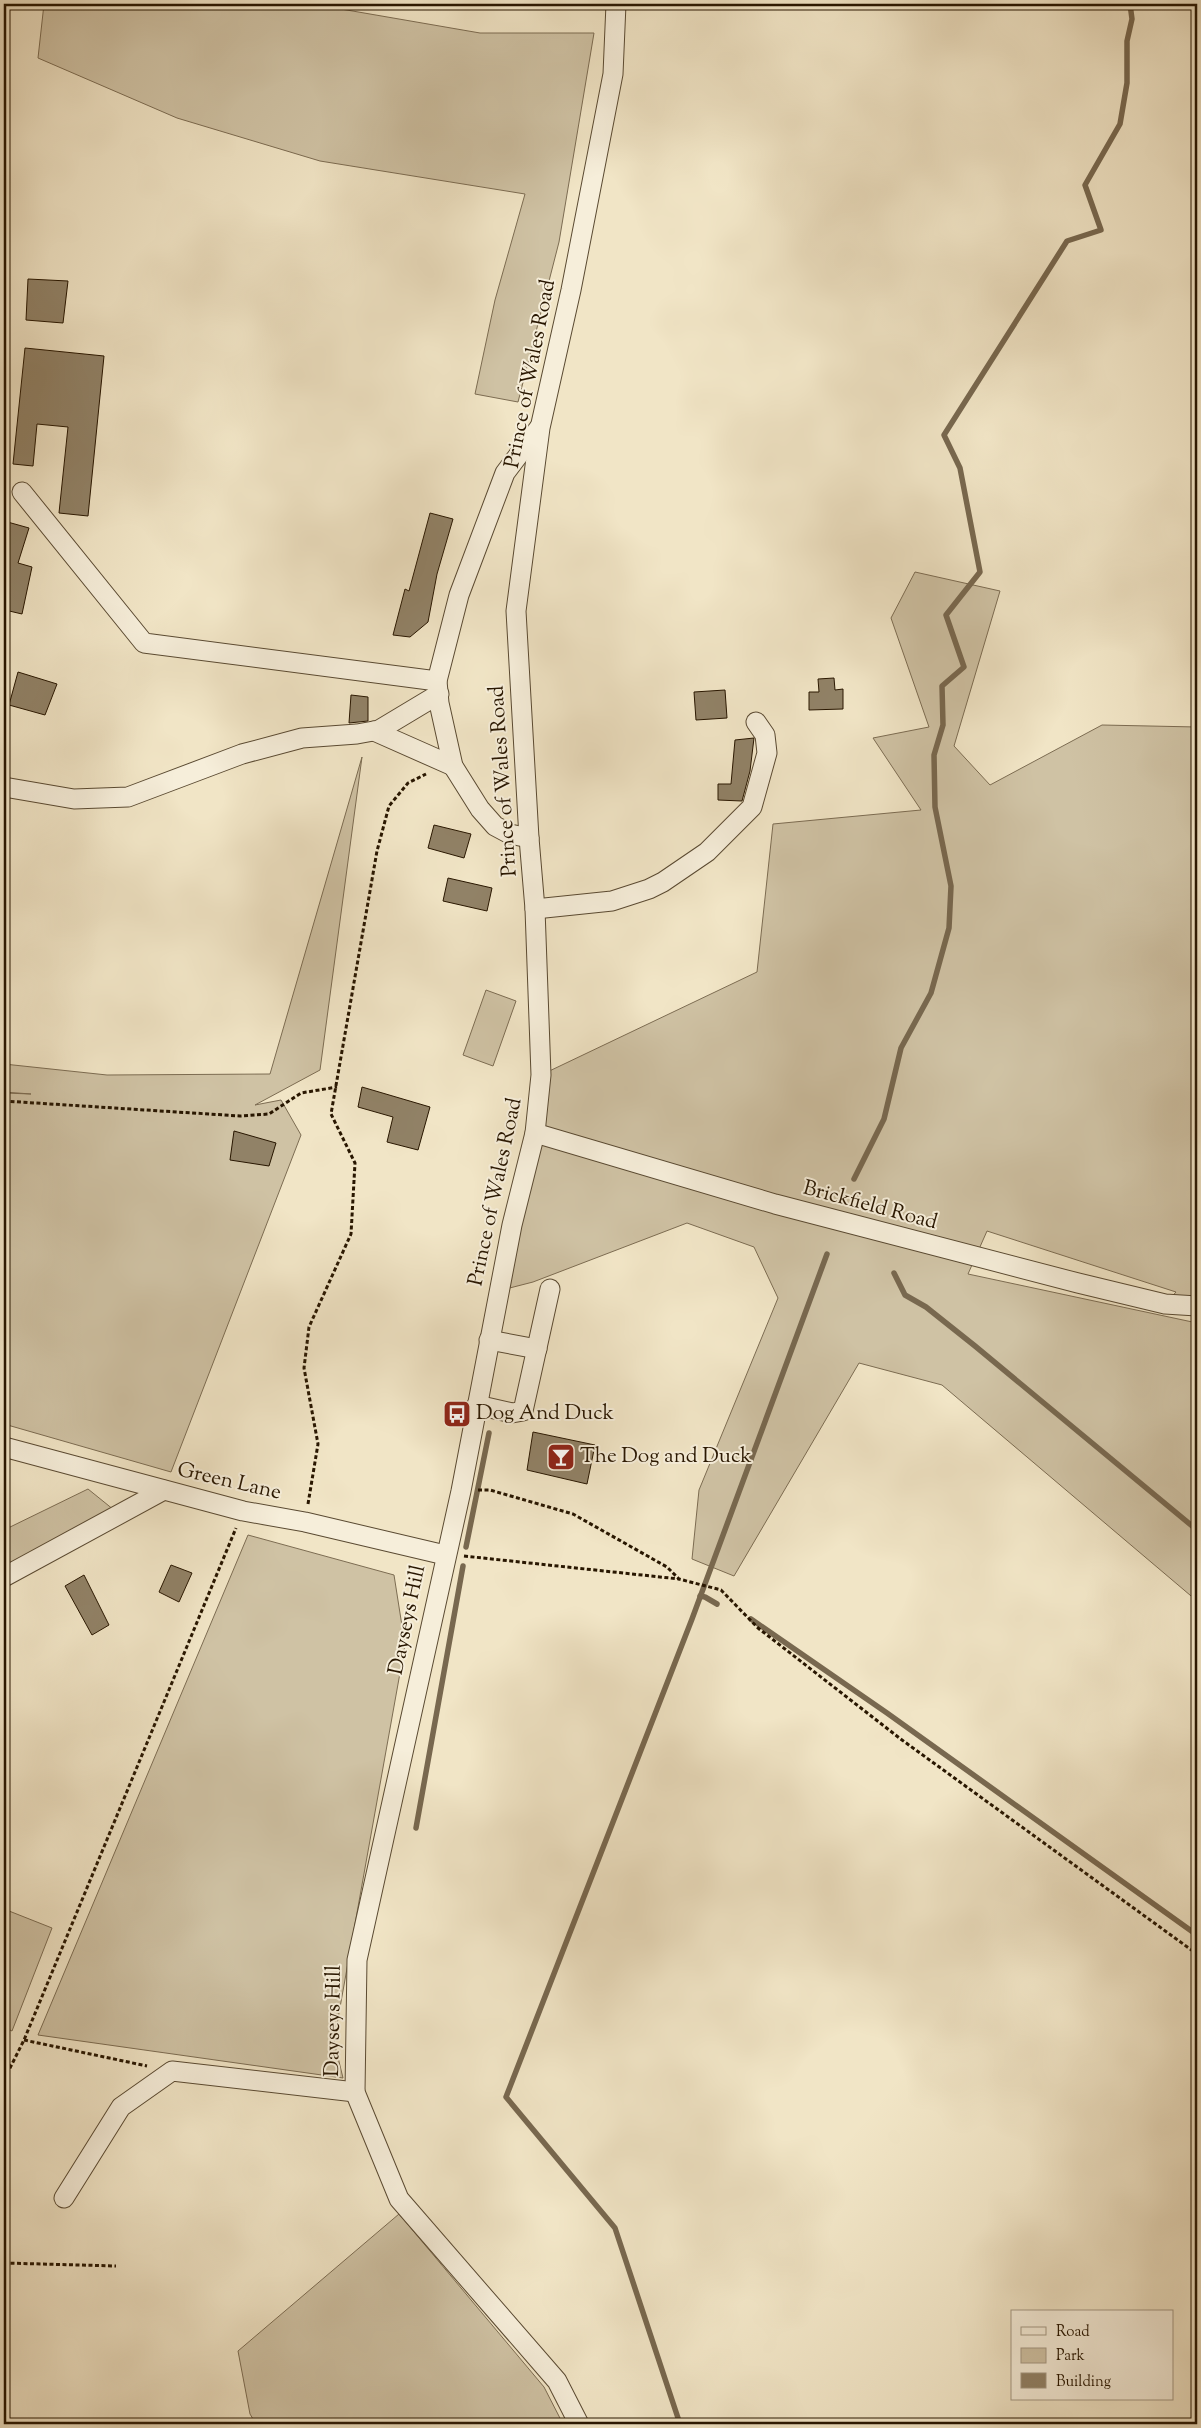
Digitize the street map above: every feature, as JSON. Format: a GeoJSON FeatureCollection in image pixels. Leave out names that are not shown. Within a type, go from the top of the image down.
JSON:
{"type":"FeatureCollection","features":[{"type":"Feature","properties":{"kind":"street","name":"Prince of Wales Road"},"geometry":{"type":"LineString","coordinates":[[445,1554],[460,1491],[512,1225],[535,1133],[541,1075],[536,909],[528,838],[516,611],[540,428],[571,290],[613,74],[616,4]]}},
{"type":"Feature","properties":{"kind":"street"},"geometry":{"type":"LineString","coordinates":[[528,838],[510,834],[495,826],[480,808],[453,766],[438,687],[459,595],[505,473],[540,428]]}},
{"type":"Feature","properties":{"kind":"street"},"geometry":{"type":"LineString","coordinates":[[22,492],[144,643],[438,687]]}},
{"type":"Feature","properties":{"kind":"street"},"geometry":{"type":"LineString","coordinates":[[4,787],[74,799],[128,798],[242,754],[302,738],[374,731],[390,725],[438,687]]}},
{"type":"Feature","properties":{"kind":"street"},"geometry":{"type":"LineString","coordinates":[[536,909],[612,901],[649,889],[663,882],[707,852],[752,807],[767,752],[765,735],[756,722]]}},
{"type":"Feature","properties":{"kind":"street"},"geometry":{"type":"LineString","coordinates":[[374,731],[453,766]]}},
{"type":"Feature","properties":{"kind":"street","name":"Brickfield Road"},"geometry":{"type":"LineString","coordinates":[[535,1133],[775,1204],[1078,1283],[1165,1304],[1197,1306]]}},
{"type":"Feature","properties":{"kind":"street"},"geometry":{"type":"LineString","coordinates":[[477,1405],[512,1413],[522,1411],[550,1289]]}},
{"type":"Feature","properties":{"kind":"street"},"geometry":{"type":"LineString","coordinates":[[489,1340],[537,1349]]}},
{"type":"Feature","properties":{"kind":"street","name":"Green Lane"},"geometry":{"type":"LineString","coordinates":[[4,1447],[243,1512],[305,1522],[445,1554]]}},
{"type":"Feature","properties":{"kind":"street"},"geometry":{"type":"LineString","coordinates":[[4,1577],[164,1490]]}},
{"type":"Feature","properties":{"kind":"street","name":"Dayseys Hill"},"geometry":{"type":"LineString","coordinates":[[445,1554],[394,1798],[357,1960],[355,2092],[399,2199],[556,2381],[579,2424]]}},
{"type":"Feature","properties":{"kind":"street"},"geometry":{"type":"LineString","coordinates":[[64,2198],[121,2108],[172,2071],[355,2092]]}},
{"type":"Feature","properties":{"kind":"path"},"geometry":{"type":"LineString","coordinates":[[305,1522],[318,1444],[304,1368],[310,1327],[351,1234],[355,1163],[331,1114],[377,851],[389,806],[408,783],[440,767],[453,766]]}},
{"type":"Feature","properties":{"kind":"path"},"geometry":{"type":"LineString","coordinates":[[4,1101],[240,1116],[269,1114],[301,1093],[337,1087]]}},
{"type":"Feature","properties":{"kind":"path"},"geometry":{"type":"LineString","coordinates":[[482,1489],[573,1514],[667,1568],[679,1579]]}},
{"type":"Feature","properties":{"kind":"path"},"geometry":{"type":"LineString","coordinates":[[4,2080],[24,2040],[243,1512]]}},
{"type":"Feature","properties":{"kind":"path"},"geometry":{"type":"LineString","coordinates":[[445,1554],[498,1561],[592,1568],[679,1579],[721,1590],[758,1628],[902,1740],[1197,1954]]}},
{"type":"Feature","properties":{"kind":"path"},"geometry":{"type":"LineString","coordinates":[[24,2040],[172,2071]]}},
{"type":"Feature","properties":{"kind":"path"},"geometry":{"type":"LineString","coordinates":[[4,2263],[116,2266]]}},
{"type":"Feature","properties":{"kind":"green space"},"geometry":{"type":"Polygon","coordinates":[[[44,4],[312,4],[480,33],[594,33],[559,242],[518,402],[475,394],[495,300],[525,194],[320,161],[177,118],[38,58],[44,4]]]}},
{"type":"Feature","properties":{"kind":"green space"},"geometry":{"type":"Polygon","coordinates":[[[915,572],[1000,591],[954,746],[990,785],[1102,725],[1197,727],[1197,1306],[1165,1304],[1176,1292],[987,1231],[968,1274],[1197,1323],[1197,1601],[942,1385],[859,1363],[734,1576],[692,1559],[699,1490],[778,1298],[754,1247],[687,1223],[533,1282],[498,1291],[541,1075],[757,972],[773,824],[921,810],[873,738],[929,727],[891,618],[915,572]]]}},
{"type":"Feature","properties":{"kind":"green space"},"geometry":{"type":"Polygon","coordinates":[[[362,757],[320,1070],[255,1105],[281,1100],[301,1135],[171,1472],[4,1424],[4,1093],[31,1094],[4,1092],[4,1064],[107,1075],[270,1074],[362,757]]]}},
{"type":"Feature","properties":{"kind":"green space"},"geometry":{"type":"Polygon","coordinates":[[[486,990],[516,1001],[493,1066],[463,1055],[486,990]]]}},
{"type":"Feature","properties":{"kind":"green space"},"geometry":{"type":"Polygon","coordinates":[[[88,1489],[114,1510],[4,1566],[4,1530],[88,1489]]]}},
{"type":"Feature","properties":{"kind":"green space"},"geometry":{"type":"Polygon","coordinates":[[[248,1535],[394,1575],[405,1645],[334,2041],[343,2078],[38,2035],[248,1535]]]}},
{"type":"Feature","properties":{"kind":"green space"},"geometry":{"type":"Polygon","coordinates":[[[4,1909],[52,1928],[12,2031],[4,2027],[4,1909]]]}},
{"type":"Feature","properties":{"kind":"green space"},"geometry":{"type":"Polygon","coordinates":[[[399,2214],[544,2387],[563,2424],[256,2424],[250,2414],[238,2351],[399,2214]]]}},
{"type":"Feature","properties":{"kind":"building"},"geometry":{"type":"Polygon","coordinates":[[[28,279],[68,281],[63,323],[26,320],[28,279]]]}},
{"type":"Feature","properties":{"kind":"building"},"geometry":{"type":"Polygon","coordinates":[[[25,348],[104,356],[88,516],[59,513],[68,427],[37,424],[33,466],[13,464],[25,348]]]}},
{"type":"Feature","properties":{"kind":"building"},"geometry":{"type":"Polygon","coordinates":[[[430,513],[453,519],[437,574],[428,622],[410,637],[393,635],[405,589],[409,591],[430,513]]]}},
{"type":"Feature","properties":{"kind":"building"},"geometry":{"type":"Polygon","coordinates":[[[4,521],[29,528],[18,563],[32,567],[22,614],[5,610],[9,594],[7,599],[4,598],[4,521]]]}},
{"type":"Feature","properties":{"kind":"building"},"geometry":{"type":"Polygon","coordinates":[[[18,672],[57,684],[45,715],[9,705],[18,672]]]}},
{"type":"Feature","properties":{"kind":"building"},"geometry":{"type":"Polygon","coordinates":[[[834,678],[835,690],[843,689],[843,709],[809,710],[809,692],[819,692],[818,679],[834,678]]]}},
{"type":"Feature","properties":{"kind":"building"},"geometry":{"type":"Polygon","coordinates":[[[725,690],[727,718],[696,720],[694,692],[725,690]]]}},
{"type":"Feature","properties":{"kind":"building"},"geometry":{"type":"Polygon","coordinates":[[[351,695],[368,697],[368,721],[349,723],[351,695]]]}},
{"type":"Feature","properties":{"kind":"building"},"geometry":{"type":"Polygon","coordinates":[[[754,738],[750,771],[742,801],[718,800],[718,784],[731,784],[735,740],[754,738]]]}},
{"type":"Feature","properties":{"kind":"building"},"geometry":{"type":"Polygon","coordinates":[[[434,825],[471,834],[464,858],[428,848],[434,825]]]}},
{"type":"Feature","properties":{"kind":"building"},"geometry":{"type":"Polygon","coordinates":[[[448,878],[492,888],[487,911],[443,901],[448,878]]]}},
{"type":"Feature","properties":{"kind":"building"},"geometry":{"type":"Polygon","coordinates":[[[362,1087],[430,1107],[418,1150],[387,1142],[393,1117],[358,1107],[362,1087]]]}},
{"type":"Feature","properties":{"kind":"building"},"geometry":{"type":"Polygon","coordinates":[[[234,1131],[276,1143],[269,1166],[230,1160],[234,1131]]]}},
{"type":"Feature","properties":{"kind":"building","name":"The Dog and Duck"},"geometry":{"type":"Polygon","coordinates":[[[533,1432],[595,1445],[587,1484],[527,1470],[533,1432]]]}},
{"type":"Feature","properties":{"kind":"building"},"geometry":{"type":"Polygon","coordinates":[[[171,1565],[192,1573],[179,1602],[159,1592],[171,1565]]]}},
{"type":"Feature","properties":{"kind":"building"},"geometry":{"type":"Polygon","coordinates":[[[84,1575],[109,1625],[92,1635],[65,1586],[84,1575]]]}},
{"type":"Feature","properties":{"kind":"waterway"},"geometry":{"type":"LineString","coordinates":[[854,1179],[884,1119],[901,1048],[931,993],[949,928],[951,886],[935,807],[934,755],[943,725],[942,686],[964,667],[946,615],[980,572],[960,468],[944,435],[1067,241],[1101,230],[1085,185],[1120,124],[1127,83],[1127,41],[1132,19],[1130,4]]}},
{"type":"Feature","properties":{"kind":"waterway"},"geometry":{"type":"LineString","coordinates":[[680,2424],[615,2228],[506,2097],[692,1619],[827,1254]]}},
{"type":"Feature","properties":{"kind":"waterway"},"geometry":{"type":"LineString","coordinates":[[894,1273],[905,1295],[926,1307],[975,1346],[1197,1530]]}},
{"type":"Feature","properties":{"kind":"waterway"},"geometry":{"type":"LineString","coordinates":[[466,1547],[489,1433]]}},
{"type":"Feature","properties":{"kind":"waterway"},"geometry":{"type":"LineString","coordinates":[[416,1828],[463,1566]]}},
{"type":"Feature","properties":{"kind":"waterway"},"geometry":{"type":"LineString","coordinates":[[700,1596],[717,1604]]}},
{"type":"Feature","properties":{"kind":"waterway"},"geometry":{"type":"LineString","coordinates":[[751,1619],[887,1713],[1197,1935]]}},
{"type":"Feature","properties":{"kind":"place","name":"Dog And Duck"},"geometry":{"type":"Point","coordinates":[457,1414]}},
{"type":"Feature","properties":{"kind":"place","name":"The Dog and Duck"},"geometry":{"type":"Point","coordinates":[561,1457]}}]}
